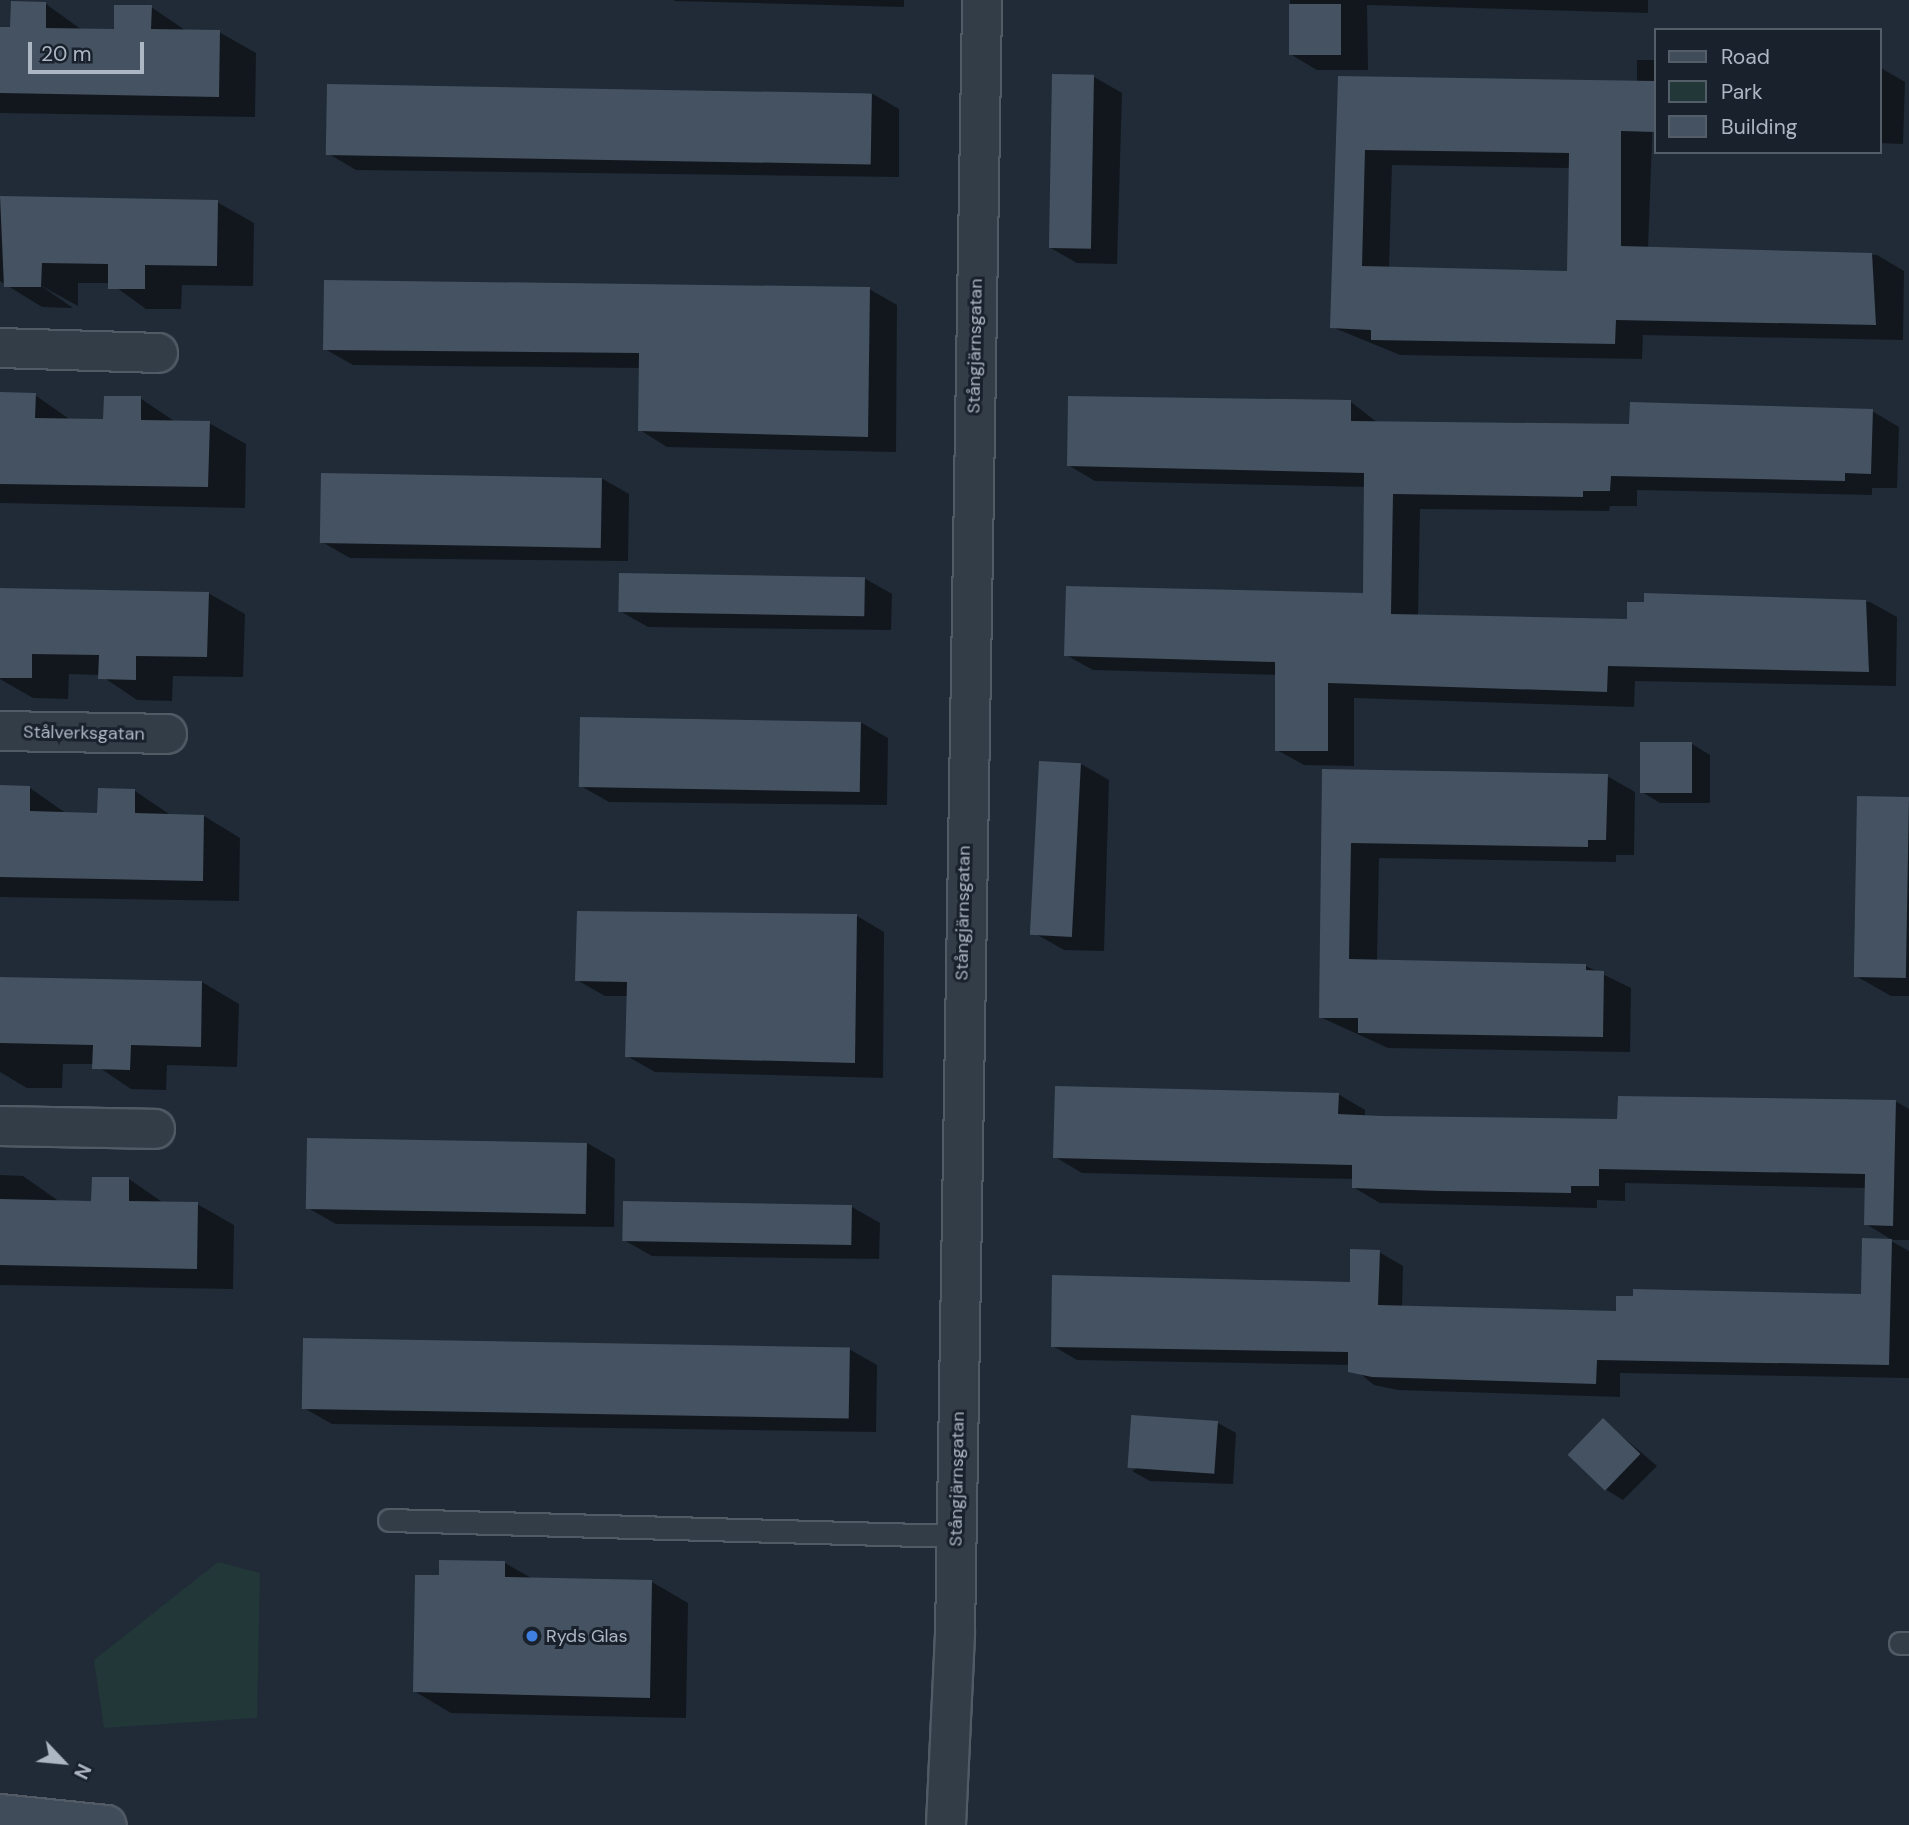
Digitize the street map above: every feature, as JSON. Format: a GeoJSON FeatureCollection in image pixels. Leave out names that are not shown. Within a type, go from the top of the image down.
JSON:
{"type":"FeatureCollection","features":[{"type":"Feature","properties":{"kind":"street","name":"Stångjärnsgatan"},"geometry":{"type":"LineString","coordinates":[[946,1825],[956,1536],[982,0]]}},
{"type":"Feature","properties":{"kind":"street"},"geometry":{"type":"LineString","coordinates":[[0,348],[158,353]]}},
{"type":"Feature","properties":{"kind":"street","name":"Stålverksgatan"},"geometry":{"type":"LineString","coordinates":[[0,731],[167,734]]}},
{"type":"Feature","properties":{"kind":"street"},"geometry":{"type":"LineString","coordinates":[[0,1126],[155,1129]]}},
{"type":"Feature","properties":{"kind":"street"},"geometry":{"type":"LineString","coordinates":[[0,1814],[106,1825]]}},
{"type":"Feature","properties":{"kind":"lane"},"geometry":{"type":"LineString","coordinates":[[390,1520],[956,1536]]}},
{"type":"Feature","properties":{"kind":"green space"},"geometry":{"type":"Polygon","coordinates":[[[218,1562],[260,1573],[257,1718],[104,1728],[94,1660],[218,1562]]]}},
{"type":"Feature","properties":{"kind":"building"},"geometry":{"type":"Polygon","coordinates":[[[11,1],[46,2],[46,28],[114,29],[114,5],[152,5],[151,29],[220,30],[219,97],[0,93],[0,27],[10,27],[11,1]]]}},
{"type":"Feature","properties":{"kind":"building"},"geometry":{"type":"Polygon","coordinates":[[[1289,4],[1341,4],[1341,55],[1289,55],[1289,4]]]}},
{"type":"Feature","properties":{"kind":"building"},"geometry":{"type":"Polygon","coordinates":[[[1052,74],[1094,75],[1091,249],[1049,248],[1052,74]]]}},
{"type":"Feature","properties":{"kind":"building"},"geometry":{"type":"Polygon","coordinates":[[[1338,76],[1654,81],[1654,132],[1621,131],[1621,246],[1872,253],[1876,325],[1616,320],[1615,344],[1371,340],[1371,330],[1330,328],[1338,76]],[[1365,150],[1362,266],[1567,271],[1569,153],[1365,150]]]}},
{"type":"Feature","properties":{"kind":"building"},"geometry":{"type":"Polygon","coordinates":[[[327,84],[872,94],[871,165],[326,155],[327,84]]]}},
{"type":"Feature","properties":{"kind":"building"},"geometry":{"type":"Polygon","coordinates":[[[0,196],[218,200],[217,266],[145,265],[145,289],[108,289],[108,264],[42,263],[41,287],[4,287],[0,196]]]}},
{"type":"Feature","properties":{"kind":"building"},"geometry":{"type":"Polygon","coordinates":[[[324,280],[870,287],[868,437],[638,431],[639,353],[323,350],[324,280]]]}},
{"type":"Feature","properties":{"kind":"building"},"geometry":{"type":"Polygon","coordinates":[[[0,392],[36,393],[35,418],[103,419],[104,396],[141,396],[141,420],[210,421],[208,487],[0,484],[0,392]]]}},
{"type":"Feature","properties":{"kind":"building"},"geometry":{"type":"Polygon","coordinates":[[[1068,396],[1351,400],[1351,421],[1629,424],[1630,402],[1873,409],[1871,474],[1845,473],[1845,481],[1611,476],[1610,491],[1583,491],[1583,497],[1393,494],[1391,614],[1627,619],[1627,602],[1644,602],[1644,593],[1866,600],[1869,672],[1608,666],[1607,692],[1328,683],[1328,751],[1275,751],[1275,662],[1064,656],[1066,586],[1363,593],[1364,473],[1067,466],[1068,396]]]}},
{"type":"Feature","properties":{"kind":"building"},"geometry":{"type":"Polygon","coordinates":[[[321,473],[602,478],[601,548],[320,543],[321,473]]]}},
{"type":"Feature","properties":{"kind":"building"},"geometry":{"type":"Polygon","coordinates":[[[619,573],[865,577],[864,616],[618,612],[619,573]]]}},
{"type":"Feature","properties":{"kind":"building"},"geometry":{"type":"Polygon","coordinates":[[[0,588],[209,592],[207,657],[136,656],[136,680],[98,679],[99,655],[32,654],[32,678],[0,678],[0,588]]]}},
{"type":"Feature","properties":{"kind":"building"},"geometry":{"type":"Polygon","coordinates":[[[580,717],[861,722],[860,792],[579,787],[580,717]]]}},
{"type":"Feature","properties":{"kind":"building"},"geometry":{"type":"Polygon","coordinates":[[[1640,742],[1692,742],[1692,793],[1640,793],[1640,742]]]}},
{"type":"Feature","properties":{"kind":"building"},"geometry":{"type":"Polygon","coordinates":[[[1039,761],[1081,763],[1072,937],[1030,935],[1039,761]]]}},
{"type":"Feature","properties":{"kind":"building"},"geometry":{"type":"Polygon","coordinates":[[[1322,769],[1608,774],[1606,840],[1588,840],[1588,847],[1351,843],[1349,959],[1586,964],[1586,970],[1604,971],[1603,1037],[1358,1033],[1358,1018],[1319,1018],[1322,769]]]}},
{"type":"Feature","properties":{"kind":"building"},"geometry":{"type":"Polygon","coordinates":[[[0,785],[30,786],[30,811],[97,813],[98,788],[135,789],[135,813],[204,815],[203,881],[0,877],[0,785]]]}},
{"type":"Feature","properties":{"kind":"building"},"geometry":{"type":"Polygon","coordinates":[[[1857,796],[1909,797],[1906,978],[1854,977],[1857,796]]]}},
{"type":"Feature","properties":{"kind":"building"},"geometry":{"type":"Polygon","coordinates":[[[577,911],[857,914],[855,1063],[625,1057],[627,982],[575,981],[577,911]]]}},
{"type":"Feature","properties":{"kind":"building"},"geometry":{"type":"Polygon","coordinates":[[[0,977],[202,981],[201,1047],[131,1045],[130,1070],[92,1069],[93,1045],[0,1043],[0,977]]]}},
{"type":"Feature","properties":{"kind":"building"},"geometry":{"type":"Polygon","coordinates":[[[1055,1086],[1339,1093],[1338,1114],[1381,1116],[1617,1119],[1618,1096],[1896,1100],[1893,1226],[1864,1225],[1865,1174],[1599,1169],[1599,1186],[1571,1186],[1571,1193],[1440,1191],[1352,1188],[1352,1165],[1053,1158],[1055,1086]]]}},
{"type":"Feature","properties":{"kind":"building"},"geometry":{"type":"Polygon","coordinates":[[[307,1138],[587,1143],[586,1214],[306,1209],[307,1138]]]}},
{"type":"Feature","properties":{"kind":"building"},"geometry":{"type":"Polygon","coordinates":[[[92,1177],[129,1177],[129,1201],[198,1202],[197,1269],[0,1265],[0,1199],[91,1201],[92,1177]]]}},
{"type":"Feature","properties":{"kind":"building"},"geometry":{"type":"Polygon","coordinates":[[[623,1201],[852,1205],[851,1245],[622,1241],[623,1201]]]}},
{"type":"Feature","properties":{"kind":"building"},"geometry":{"type":"Polygon","coordinates":[[[1862,1238],[1892,1239],[1889,1365],[1597,1360],[1596,1384],[1372,1377],[1348,1372],[1348,1352],[1051,1347],[1052,1275],[1350,1282],[1350,1249],[1380,1250],[1378,1305],[1616,1311],[1616,1296],[1633,1296],[1633,1289],[1861,1294],[1862,1238]]]}},
{"type":"Feature","properties":{"kind":"building"},"geometry":{"type":"Polygon","coordinates":[[[303,1338],[850,1348],[849,1419],[302,1409],[303,1338]]]}},
{"type":"Feature","properties":{"kind":"building"},"geometry":{"type":"Polygon","coordinates":[[[1131,1415],[1218,1421],[1214,1474],[1128,1468],[1131,1415]]]}},
{"type":"Feature","properties":{"kind":"building"},"geometry":{"type":"Polygon","coordinates":[[[1603,1418],[1640,1454],[1605,1491],[1568,1455],[1603,1418]]]}},
{"type":"Feature","properties":{"kind":"building","name":"Ryds Glas"},"geometry":{"type":"Polygon","coordinates":[[[439,1560],[505,1561],[505,1577],[652,1580],[650,1698],[413,1692],[415,1575],[439,1575],[439,1560]]]}},
{"type":"Feature","properties":{"kind":"place","name":"Ryds Glas"},"geometry":{"type":"Point","coordinates":[532,1636]}}]}
